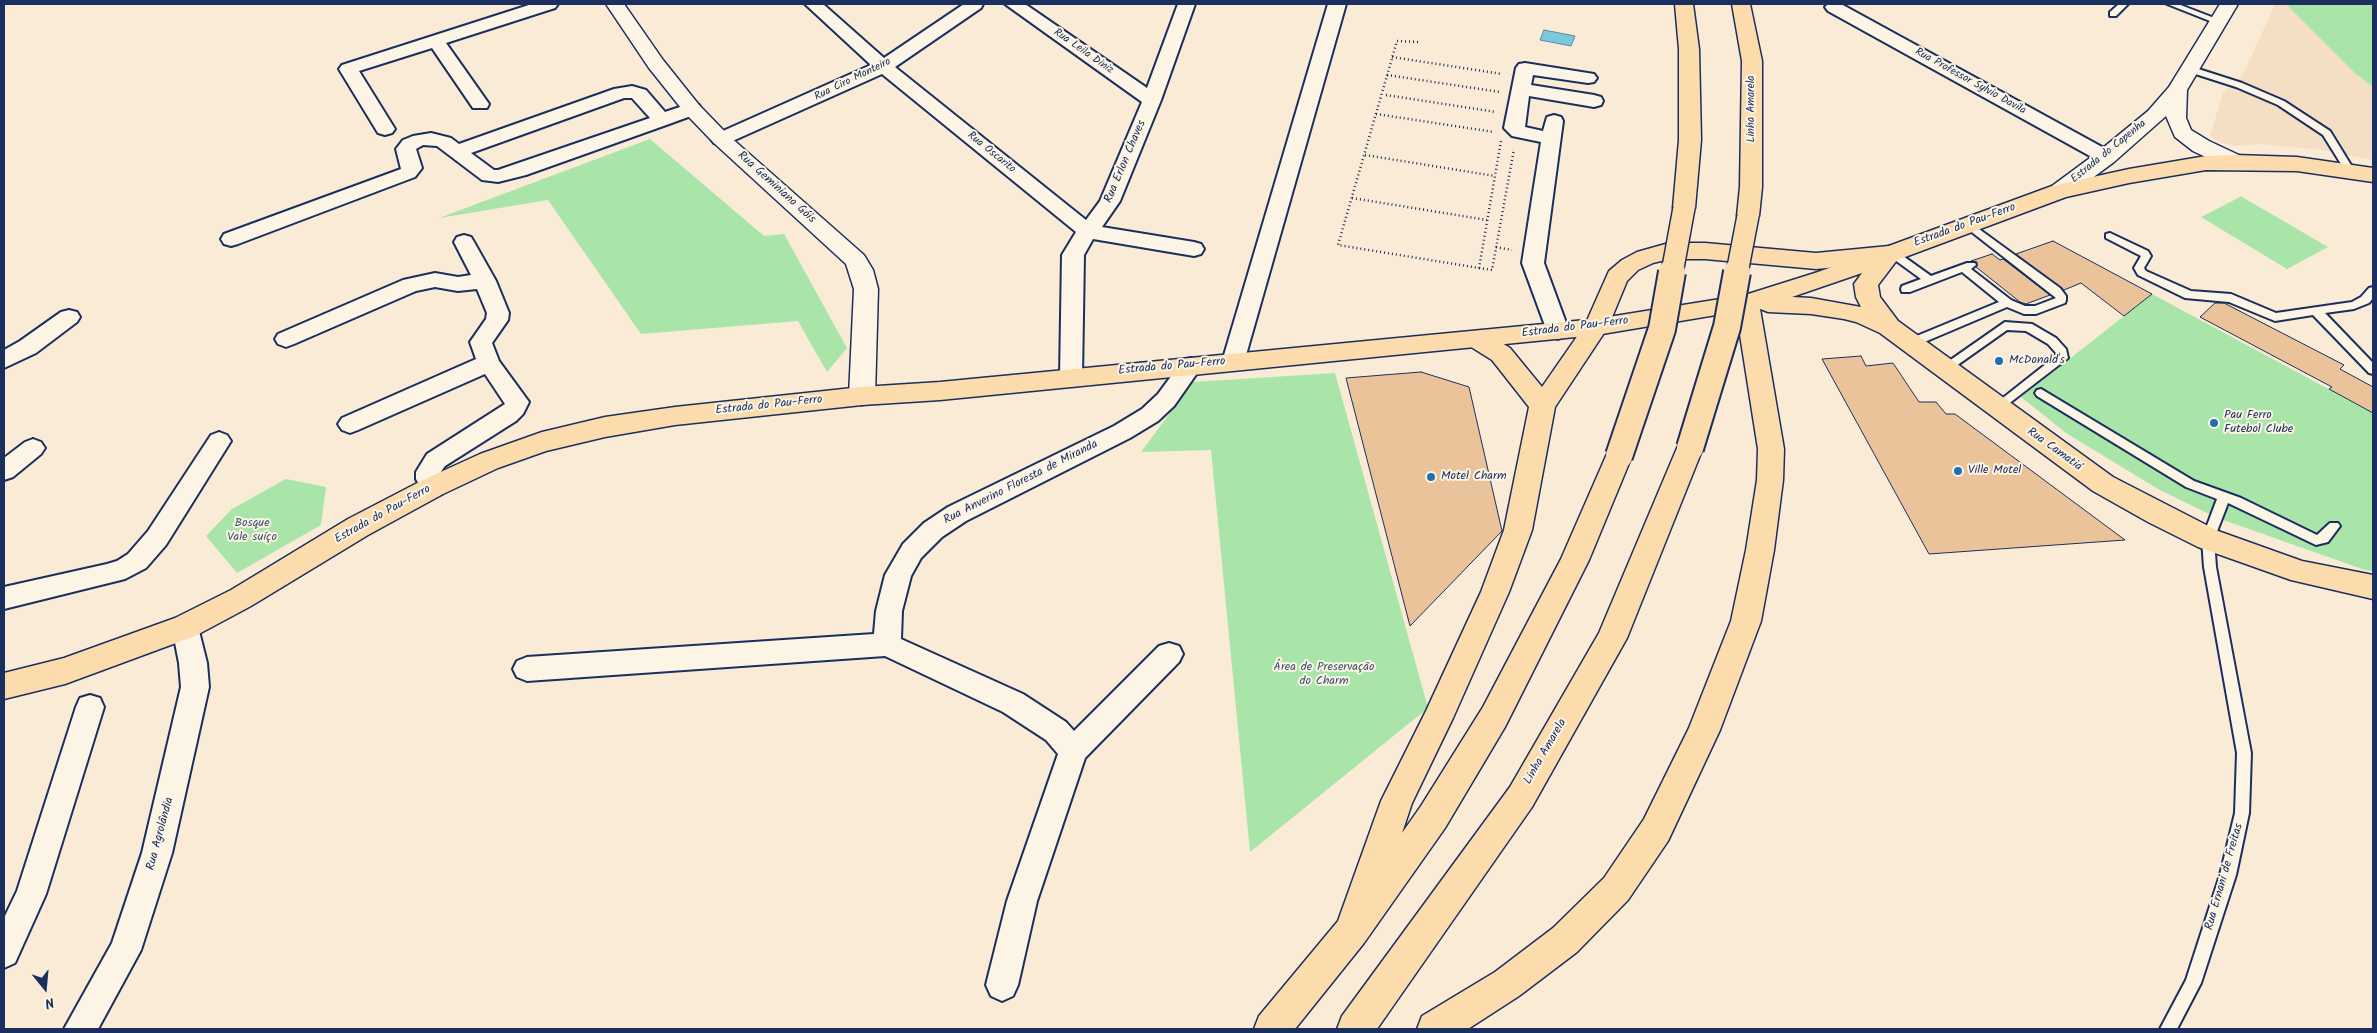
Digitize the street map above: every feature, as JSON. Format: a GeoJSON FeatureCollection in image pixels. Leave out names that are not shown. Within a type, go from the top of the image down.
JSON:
{"type":"FeatureCollection","features":[{"type":"Feature","properties":{"kind":"main road"},"geometry":{"type":"LineString","coordinates":[[1272,1029],[1352,931],[1433,817],[1494,717],[1575,560],[1619,456],[1662,328],[1684,208],[1690,140],[1689,49],[1684,4]]}},
{"type":"Feature","properties":{"kind":"main road","name":"Linha Amarela"},"geometry":{"type":"LineString","coordinates":[[1355,1029],[1525,789],[1612,638],[1690,448],[1727,326],[1748,216],[1751,187],[1752,61],[1741,4]]}},
{"type":"Feature","properties":{"kind":"main road","name":"Estrada do Pau-Ferro"},"geometry":{"type":"LineString","coordinates":[[4,686],[65,671],[185,627],[241,598],[358,527],[433,487],[489,461],[542,442],[605,427],[675,416],[862,396],[940,391],[1596,327],[1747,303],[1826,278],[2060,190],[2165,169],[2235,162],[2297,164],[2373,175]]}},
{"type":"Feature","properties":{"kind":"main road"},"geometry":{"type":"LineString","coordinates":[[1352,931],[1397,801],[1438,718],[1491,601],[1518,530],[1542,406],[1596,327],[1617,277],[1630,265],[1646,257],[1670,251],[1705,251],[1816,261],[1891,253]]}},
{"type":"Feature","properties":{"kind":"main road"},"geometry":{"type":"LineString","coordinates":[[1889,327],[1868,297],[1866,284],[1891,253]]}},
{"type":"Feature","properties":{"kind":"main road"},"geometry":{"type":"LineString","coordinates":[[1435,1029],[1507,984],[1565,940],[1616,889],[1656,830],[1704,730],[1746,621],[1760,550],[1770,480],[1772,448],[1747,303]]}},
{"type":"Feature","properties":{"kind":"main road","name":"Rua Camatiá"},"geometry":{"type":"LineString","coordinates":[[1747,303],[1810,306],[1844,311],[1862,315],[1889,327],[2102,484],[2208,538],[2301,572],[2373,587]]}},
{"type":"Feature","properties":{"kind":"main road"},"geometry":{"type":"LineString","coordinates":[[1477,339],[1501,354],[1542,406]]}},
{"type":"Feature","properties":{"kind":"street"},"geometry":{"type":"LineString","coordinates":[[385,129],[348,69],[549,4]]}},
{"type":"Feature","properties":{"kind":"street","name":"Rua Geminiano Góis"},"geometry":{"type":"LineString","coordinates":[[614,4],[656,64],[692,109],[721,139],[856,260],[866,289],[862,396]]}},
{"type":"Feature","properties":{"kind":"street","name":"Rua Oscarito"},"geometry":{"type":"LineString","coordinates":[[814,4],[884,66],[1087,231],[1194,249]]}},
{"type":"Feature","properties":{"kind":"street","name":"Rua Ciro Monteiro"},"geometry":{"type":"LineString","coordinates":[[721,139],[884,66],[975,4]]}},
{"type":"Feature","properties":{"kind":"street","name":"Rua Leila Diniz"},"geometry":{"type":"LineString","coordinates":[[1014,4],[1152,100]]}},
{"type":"Feature","properties":{"kind":"street","name":"Rua Erlon Chaves"},"geometry":{"type":"LineString","coordinates":[[1072,377],[1071,261],[1087,231],[1102,215],[1110,201],[1152,100],[1187,4]]}},
{"type":"Feature","properties":{"kind":"street"},"geometry":{"type":"LineString","coordinates":[[1233,362],[1337,4]]}},
{"type":"Feature","properties":{"kind":"street","name":"Estrada do Capenha"},"geometry":{"type":"LineString","coordinates":[[2060,190],[2106,158],[2148,121],[2177,90],[2229,4]]}},
{"type":"Feature","properties":{"kind":"street","name":"Rua Professor Sylvio Davila"},"geometry":{"type":"LineString","coordinates":[[1834,6],[2106,158]]}},
{"type":"Feature","properties":{"kind":"street"},"geometry":{"type":"LineString","coordinates":[[436,41],[480,104]]}},
{"type":"Feature","properties":{"kind":"street"},"geometry":{"type":"LineString","coordinates":[[1558,330],[1533,263],[1553,130],[1516,131],[1511,115],[1525,68],[1588,78]]}},
{"type":"Feature","properties":{"kind":"street","name":"Estrada do Capenha"},"geometry":{"type":"LineString","coordinates":[[2177,90],[2176,118],[2182,133],[2201,146],[2235,162]]}},
{"type":"Feature","properties":{"kind":"street"},"geometry":{"type":"LineString","coordinates":[[458,151],[606,98],[632,92],[639,94],[662,120]]}},
{"type":"Feature","properties":{"kind":"street"},"geometry":{"type":"LineString","coordinates":[[1517,93],[1594,101]]}},
{"type":"Feature","properties":{"kind":"street"},"geometry":{"type":"LineString","coordinates":[[231,239],[408,173],[412,168],[406,149],[410,144],[420,140],[431,139],[444,142],[489,176],[498,176],[519,171],[692,109]]}},
{"type":"Feature","properties":{"kind":"street"},"geometry":{"type":"LineString","coordinates":[[433,487],[428,479],[428,472],[436,460],[508,414],[515,408],[517,402],[489,363],[481,342],[497,320],[498,313],[485,280],[464,242]]}},
{"type":"Feature","properties":{"kind":"street"},"geometry":{"type":"LineString","coordinates":[[286,339],[411,284],[435,280],[458,284],[485,280]]}},
{"type":"Feature","properties":{"kind":"street"},"geometry":{"type":"LineString","coordinates":[[4,360],[28,347],[69,317]]}},
{"type":"Feature","properties":{"kind":"street"},"geometry":{"type":"LineString","coordinates":[[350,424],[489,363]]}},
{"type":"Feature","properties":{"kind":"street","name":"Rua Anverino Floresta de Miranda"},"geometry":{"type":"LineString","coordinates":[[887,646],[890,611],[898,575],[912,551],[932,530],[957,514],[1122,432],[1150,415],[1166,400],[1191,366]]}},
{"type":"Feature","properties":{"kind":"street"},"geometry":{"type":"LineString","coordinates":[[4,598],[125,569],[137,561],[157,538],[219,442]]}},
{"type":"Feature","properties":{"kind":"street"},"geometry":{"type":"LineString","coordinates":[[4,471],[33,448]]}},
{"type":"Feature","properties":{"kind":"street","name":"Rua Agrolândia"},"geometry":{"type":"LineString","coordinates":[[80,1029],[125,950],[157,853],[195,687],[193,664],[185,627]]}},
{"type":"Feature","properties":{"kind":"street"},"geometry":{"type":"LineString","coordinates":[[527,669],[669,658],[887,646],[1013,703],[1056,731],[1073,751]]}},
{"type":"Feature","properties":{"kind":"street"},"geometry":{"type":"LineString","coordinates":[[1002,985],[1022,901],[1073,751],[1169,654]]}},
{"type":"Feature","properties":{"kind":"street"},"geometry":{"type":"LineString","coordinates":[[4,952],[32,894],[90,707]]}},
{"type":"Feature","properties":{"kind":"lane"},"geometry":{"type":"LineString","coordinates":[[2113,14],[2124,4]]}},
{"type":"Feature","properties":{"kind":"lane"},"geometry":{"type":"LineString","coordinates":[[2171,4],[2218,21]]}},
{"type":"Feature","properties":{"kind":"lane"},"geometry":{"type":"LineString","coordinates":[[2189,69],[2239,85],[2281,103],[2327,133],[2348,170]]}},
{"type":"Feature","properties":{"kind":"lane"},"geometry":{"type":"LineString","coordinates":[[1906,289],[1968,266],[2004,297],[2030,311],[2061,300],[2061,296],[2035,281],[2000,254],[1968,224]]}},
{"type":"Feature","properties":{"kind":"lane"},"geometry":{"type":"LineString","coordinates":[[2110,236],[2144,253],[2146,256],[2139,268],[2142,273],[2189,294],[2231,298],[2275,318],[2354,305],[2364,300],[2373,291]]}},
{"type":"Feature","properties":{"kind":"lane"},"geometry":{"type":"LineString","coordinates":[[1891,253],[1929,280]]}},
{"type":"Feature","properties":{"kind":"lane"},"geometry":{"type":"LineString","coordinates":[[1911,342],[2004,297]]}},
{"type":"Feature","properties":{"kind":"lane"},"geometry":{"type":"LineString","coordinates":[[2316,311],[2373,370]]}},
{"type":"Feature","properties":{"kind":"lane"},"geometry":{"type":"LineString","coordinates":[[1945,368],[2005,326],[2028,327],[2052,340],[2062,352],[2062,358],[1998,408]]}},
{"type":"Feature","properties":{"kind":"lane"},"geometry":{"type":"LineString","coordinates":[[2041,393],[2175,477],[2224,497],[2316,540],[2324,538],[2334,526]]}},
{"type":"Feature","properties":{"kind":"lane"},"geometry":{"type":"LineString","coordinates":[[2208,538],[2224,497]]}},
{"type":"Feature","properties":{"kind":"lane","name":"Rua Ernani de Freitas"},"geometry":{"type":"LineString","coordinates":[[2168,1029],[2193,982],[2228,875],[2242,813],[2244,753],[2210,567],[2208,538]]}},
{"type":"Feature","properties":{"kind":"path"},"geometry":{"type":"LineString","coordinates":[[1418,42],[1398,40],[1338,245],[1492,270],[1515,139]]}},
{"type":"Feature","properties":{"kind":"path"},"geometry":{"type":"LineString","coordinates":[[1387,75],[1517,93],[1513,75],[1392,57]]}},
{"type":"Feature","properties":{"kind":"path"},"geometry":{"type":"LineString","coordinates":[[1386,96],[1511,115],[1502,134],[1478,268]]}},
{"type":"Feature","properties":{"kind":"path"},"geometry":{"type":"LineString","coordinates":[[1376,114],[1502,134]]}},
{"type":"Feature","properties":{"kind":"path"},"geometry":{"type":"LineString","coordinates":[[1365,155],[1495,176]]}},
{"type":"Feature","properties":{"kind":"path"},"geometry":{"type":"LineString","coordinates":[[1352,198],[1487,220]]}},
{"type":"Feature","properties":{"kind":"shaded area"},"geometry":{"type":"Polygon","coordinates":[[[2275,4],[2286,4],[2356,74],[2373,87],[2373,160],[2322,150],[2261,144],[2234,146],[2219,142],[2210,136],[2223,93],[2243,75],[2275,4]]]}},
{"type":"Feature","properties":{"kind":"green space"},"geometry":{"type":"Polygon","coordinates":[[[2286,4],[2373,4],[2373,87],[2356,74],[2286,4]]]}},
{"type":"Feature","properties":{"kind":"green space"},"geometry":{"type":"Polygon","coordinates":[[[650,139],[764,236],[784,234],[847,348],[827,372],[798,321],[641,334],[548,200],[439,218],[650,139]]]}},
{"type":"Feature","properties":{"kind":"green space"},"geometry":{"type":"Polygon","coordinates":[[[2242,196],[2328,247],[2287,269],[2201,217],[2242,196]]]}},
{"type":"Feature","properties":{"kind":"green space","name":"Pau Ferro Futebol Clube"},"geometry":{"type":"Polygon","coordinates":[[[2152,294],[2373,413],[2373,571],[2365,570],[2215,517],[2158,489],[2066,433],[2021,397],[2152,294]]]}},
{"type":"Feature","properties":{"kind":"green space","name":"Área de Preservação do Charm"},"geometry":{"type":"Polygon","coordinates":[[[1335,373],[1428,708],[1250,852],[1211,450],[1141,452],[1193,382],[1335,373]]]}},
{"type":"Feature","properties":{"kind":"green space","name":"Bosque Vale suíço"},"geometry":{"type":"Polygon","coordinates":[[[286,479],[326,487],[321,525],[237,573],[206,536],[232,509],[286,479]]]}},
{"type":"Feature","properties":{"kind":"water"},"geometry":{"type":"Polygon","coordinates":[[[1544,30],[1575,36],[1571,46],[1540,40],[1544,30]]]}},
{"type":"Feature","properties":{"kind":"building"},"geometry":{"type":"Polygon","coordinates":[[[2053,241],[2152,294],[2124,316],[2081,283],[2064,290],[2016,254],[2053,241]]]}},
{"type":"Feature","properties":{"kind":"building"},"geometry":{"type":"Polygon","coordinates":[[[1992,254],[2000,260],[2003,259],[2050,295],[2026,304],[2020,302],[1976,267],[1977,262],[1971,261],[1992,254]]]}},
{"type":"Feature","properties":{"kind":"building"},"geometry":{"type":"Polygon","coordinates":[[[2215,303],[2224,303],[2344,365],[2340,369],[2373,387],[2373,413],[2329,389],[2332,387],[2200,317],[2215,303]]]}},
{"type":"Feature","properties":{"kind":"building"},"geometry":{"type":"Polygon","coordinates":[[[1861,356],[1866,366],[1893,363],[1919,402],[1936,402],[1946,414],[1955,414],[2125,540],[1929,554],[1822,359],[1861,356]]]}},
{"type":"Feature","properties":{"kind":"building","name":"Motel Charm"},"geometry":{"type":"Polygon","coordinates":[[[1421,372],[1469,387],[1502,531],[1410,626],[1346,378],[1421,372]]]}},
{"type":"Feature","properties":{"kind":"place","name":"McDonald's"},"geometry":{"type":"Point","coordinates":[1999,361]}},
{"type":"Feature","properties":{"kind":"place","name":"Pau Ferro Futebol Clube"},"geometry":{"type":"Point","coordinates":[2214,423]}},
{"type":"Feature","properties":{"kind":"place","name":"Ville Motel"},"geometry":{"type":"Point","coordinates":[1958,471]}},
{"type":"Feature","properties":{"kind":"place","name":"Motel Charm"},"geometry":{"type":"Point","coordinates":[1431,477]}}]}
